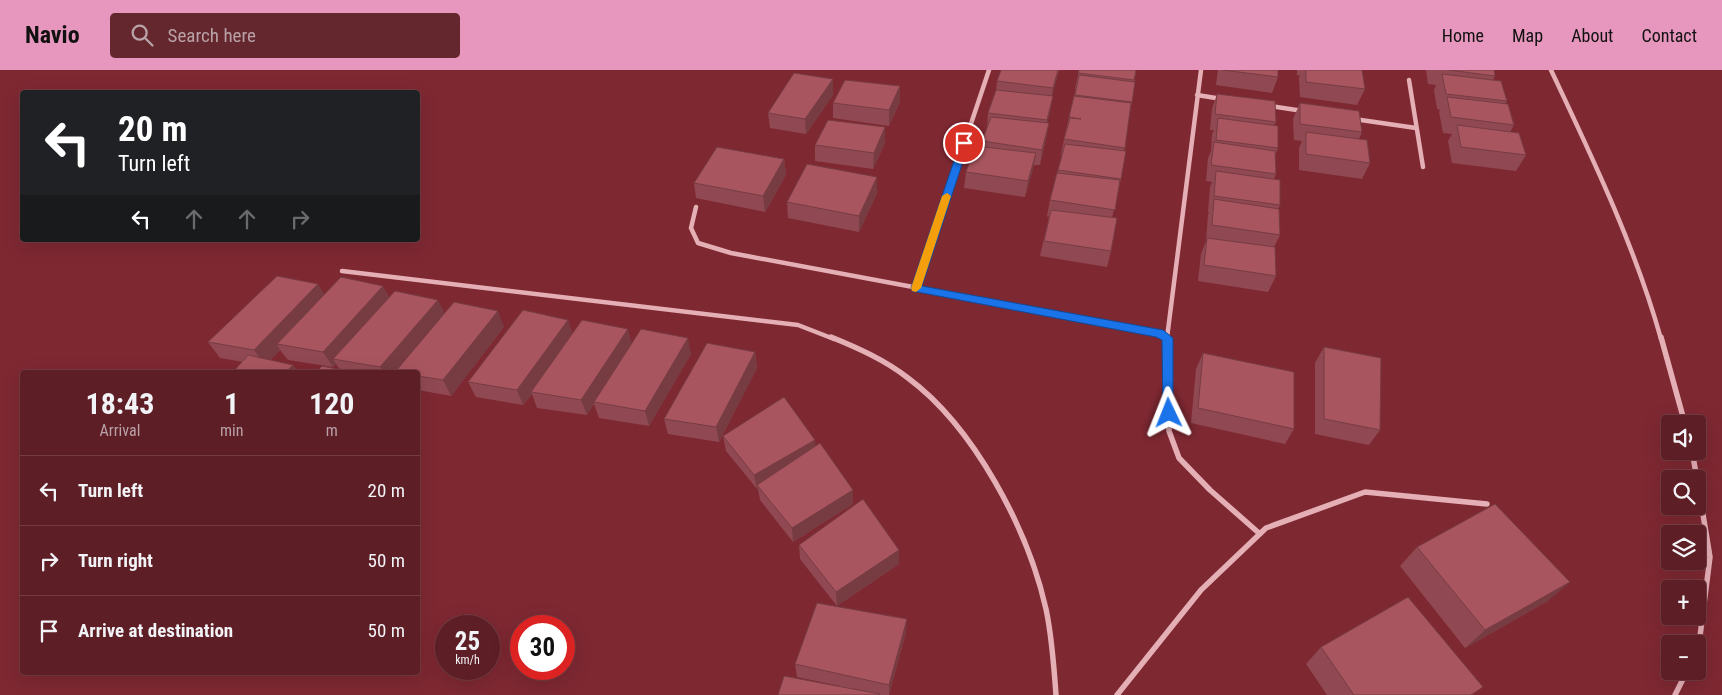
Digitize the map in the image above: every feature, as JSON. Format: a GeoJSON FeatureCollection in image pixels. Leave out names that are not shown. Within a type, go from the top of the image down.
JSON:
{"type":"FeatureCollection","features":[{"type":"Feature","properties":{"kind":"street"},"geometry":{"type":"LineString","coordinates":[[916,288],[989,70]]}},
{"type":"Feature","properties":{"kind":"street"},"geometry":{"type":"LineString","coordinates":[[1200,70],[1167,338],[1169,431],[1178,458],[1210,490],[1260,534]]}},
{"type":"Feature","properties":{"kind":"street"},"geometry":{"type":"LineString","coordinates":[[1551,70],[1588,148],[1649,296],[1682,415]]}},
{"type":"Feature","properties":{"kind":"street"},"geometry":{"type":"LineString","coordinates":[[1409,80],[1423,167]]}},
{"type":"Feature","properties":{"kind":"street"},"geometry":{"type":"LineString","coordinates":[[1197,95],[1226,99]]}},
{"type":"Feature","properties":{"kind":"street"},"geometry":{"type":"LineString","coordinates":[[1264,105],[1312,112]]}},
{"type":"Feature","properties":{"kind":"street"},"geometry":{"type":"LineString","coordinates":[[1350,118],[1416,128]]}},
{"type":"Feature","properties":{"kind":"street"},"geometry":{"type":"LineString","coordinates":[[696,207],[691,228],[698,243],[731,253],[1159,333],[1167,338]]}},
{"type":"Feature","properties":{"kind":"street"},"geometry":{"type":"LineString","coordinates":[[342,271],[798,325],[866,350],[922,388],[964,434],[1009,511],[1042,594],[1054,651],[1056,695]]}},
{"type":"Feature","properties":{"kind":"street"},"geometry":{"type":"LineString","coordinates":[[1117,695],[1201,590],[1266,528],[1366,492],[1487,504]]}},
{"type":"Feature","properties":{"kind":"street"},"geometry":{"type":"LineString","coordinates":[[1700,635],[1710,557],[1703,515]]}},
{"type":"Feature","properties":{"kind":"street"},"geometry":{"type":"LineString","coordinates":[[1675,695],[1682,680]]}},
{"type":"Feature","properties":{"kind":"building"},"geometry":{"type":"Polygon","coordinates":[[[1001,70],[1058,70],[1053,88],[997,81],[1001,70]]]}},
{"type":"Feature","properties":{"kind":"building"},"geometry":{"type":"Polygon","coordinates":[[[1079,70],[1136,70],[1134,80],[1078,73],[1079,70]]]}},
{"type":"Feature","properties":{"kind":"building"},"geometry":{"type":"Polygon","coordinates":[[[1223,70],[1278,70],[1278,77],[1223,70]]]}},
{"type":"Feature","properties":{"kind":"building"},"geometry":{"type":"Polygon","coordinates":[[[1306,70],[1362,70],[1365,89],[1306,82],[1306,70]]]}},
{"type":"Feature","properties":{"kind":"building"},"geometry":{"type":"Polygon","coordinates":[[[1449,70],[1494,70],[1495,76],[1449,70]]]}},
{"type":"Feature","properties":{"kind":"building"},"geometry":{"type":"Polygon","coordinates":[[[794,73],[833,79],[805,119],[768,113],[794,73]]]}},
{"type":"Feature","properties":{"kind":"building"},"geometry":{"type":"Polygon","coordinates":[[[1442,74],[1501,81],[1507,101],[1446,94],[1442,74]]]}},
{"type":"Feature","properties":{"kind":"building"},"geometry":{"type":"Polygon","coordinates":[[[1079,75],[1135,82],[1132,102],[1075,95],[1079,75]]]}},
{"type":"Feature","properties":{"kind":"building"},"geometry":{"type":"Polygon","coordinates":[[[845,80],[900,86],[889,110],[833,103],[845,80]]]}},
{"type":"Feature","properties":{"kind":"building"},"geometry":{"type":"Polygon","coordinates":[[[996,90],[1053,96],[1047,120],[988,113],[996,90]]]}},
{"type":"Feature","properties":{"kind":"building"},"geometry":{"type":"Polygon","coordinates":[[[1217,94],[1275,101],[1276,122],[1215,114],[1217,94]]]}},
{"type":"Feature","properties":{"kind":"building"},"geometry":{"type":"Polygon","coordinates":[[[1074,96],[1131,103],[1125,148],[1064,139],[1070,118],[1081,119],[1069,117],[1074,96]]]}},
{"type":"Feature","properties":{"kind":"building"},"geometry":{"type":"Polygon","coordinates":[[[1447,97],[1508,104],[1514,125],[1451,117],[1447,97]]]}},
{"type":"Feature","properties":{"kind":"building"},"geometry":{"type":"Polygon","coordinates":[[[1300,103],[1359,111],[1362,132],[1300,124],[1300,103]]]}},
{"type":"Feature","properties":{"kind":"building"},"geometry":{"type":"Polygon","coordinates":[[[991,117],[1049,123],[1042,150],[982,141],[991,117]]]}},
{"type":"Feature","properties":{"kind":"building"},"geometry":{"type":"Polygon","coordinates":[[[1218,118],[1278,126],[1278,148],[1216,140],[1218,118]]]}},
{"type":"Feature","properties":{"kind":"building"},"geometry":{"type":"Polygon","coordinates":[[[828,120],[885,127],[874,153],[815,145],[828,120]]]}},
{"type":"Feature","properties":{"kind":"building"},"geometry":{"type":"Polygon","coordinates":[[[1457,125],[1519,133],[1526,155],[1461,147],[1457,125]]]}},
{"type":"Feature","properties":{"kind":"building"},"geometry":{"type":"Polygon","coordinates":[[[1306,132],[1367,140],[1370,163],[1306,154],[1306,132]]]}},
{"type":"Feature","properties":{"kind":"building"},"geometry":{"type":"Polygon","coordinates":[[[1214,142],[1275,151],[1276,174],[1211,165],[1214,142]]]}},
{"type":"Feature","properties":{"kind":"building"},"geometry":{"type":"Polygon","coordinates":[[[1065,144],[1126,151],[1121,179],[1058,170],[1065,144]]]}},
{"type":"Feature","properties":{"kind":"building"},"geometry":{"type":"Polygon","coordinates":[[[975,146],[1036,153],[1028,181],[966,172],[975,146]]]}},
{"type":"Feature","properties":{"kind":"building"},"geometry":{"type":"Polygon","coordinates":[[[717,147],[784,159],[763,196],[694,183],[717,147]]]}},
{"type":"Feature","properties":{"kind":"building"},"geometry":{"type":"Polygon","coordinates":[[[807,164],[877,177],[859,216],[787,202],[807,164]]]}},
{"type":"Feature","properties":{"kind":"building"},"geometry":{"type":"Polygon","coordinates":[[[1216,171],[1280,180],[1280,205],[1214,196],[1216,171]]]}},
{"type":"Feature","properties":{"kind":"building"},"geometry":{"type":"Polygon","coordinates":[[[1057,173],[1120,180],[1115,210],[1050,200],[1057,173]]]}},
{"type":"Feature","properties":{"kind":"building"},"geometry":{"type":"Polygon","coordinates":[[[1214,199],[1279,209],[1280,235],[1212,225],[1214,199]]]}},
{"type":"Feature","properties":{"kind":"building"},"geometry":{"type":"Polygon","coordinates":[[[1051,210],[1117,218],[1111,251],[1044,241],[1051,210]]]}},
{"type":"Feature","properties":{"kind":"building"},"geometry":{"type":"Polygon","coordinates":[[[1207,238],[1275,247],[1276,276],[1204,265],[1207,238]]]}},
{"type":"Feature","properties":{"kind":"building"},"geometry":{"type":"Polygon","coordinates":[[[277,276],[318,284],[254,350],[208,342],[277,276]]]}},
{"type":"Feature","properties":{"kind":"building"},"geometry":{"type":"Polygon","coordinates":[[[341,277],[383,286],[323,352],[277,344],[341,277]]]}},
{"type":"Feature","properties":{"kind":"building"},"geometry":{"type":"Polygon","coordinates":[[[395,291],[438,300],[380,367],[333,359],[395,291]]]}},
{"type":"Feature","properties":{"kind":"building"},"geometry":{"type":"Polygon","coordinates":[[[454,302],[498,311],[443,380],[420,376],[420,370],[397,370],[454,302]]]}},
{"type":"Feature","properties":{"kind":"building"},"geometry":{"type":"Polygon","coordinates":[[[523,310],[568,320],[517,390],[468,382],[523,310]]]}},
{"type":"Feature","properties":{"kind":"building"},"geometry":{"type":"Polygon","coordinates":[[[582,320],[628,329],[581,400],[531,392],[582,320]]]}},
{"type":"Feature","properties":{"kind":"building"},"geometry":{"type":"Polygon","coordinates":[[[641,329],[688,338],[645,411],[594,402],[641,329]]]}},
{"type":"Feature","properties":{"kind":"building"},"geometry":{"type":"Polygon","coordinates":[[[707,343],[755,352],[716,427],[664,419],[707,343]]]}},
{"type":"Feature","properties":{"kind":"building"},"geometry":{"type":"Polygon","coordinates":[[[1324,347],[1381,358],[1380,430],[1324,419],[1324,347]]]}},
{"type":"Feature","properties":{"kind":"building"},"geometry":{"type":"Polygon","coordinates":[[[1203,353],[1294,372],[1294,429],[1198,408],[1203,353]]]}},
{"type":"Feature","properties":{"kind":"building"},"geometry":{"type":"Polygon","coordinates":[[[248,355],[293,365],[288,370],[235,370],[248,355]]]}},
{"type":"Feature","properties":{"kind":"building"},"geometry":{"type":"Polygon","coordinates":[[[322,366],[343,370],[318,370],[322,366]]]}},
{"type":"Feature","properties":{"kind":"building"},"geometry":{"type":"Polygon","coordinates":[[[784,397],[815,440],[754,475],[723,436],[784,397]]]}},
{"type":"Feature","properties":{"kind":"building"},"geometry":{"type":"Polygon","coordinates":[[[820,443],[853,490],[792,528],[757,485],[820,443]]]}},
{"type":"Feature","properties":{"kind":"building"},"geometry":{"type":"Polygon","coordinates":[[[863,499],[899,550],[836,592],[799,545],[863,499]]]}},
{"type":"Feature","properties":{"kind":"building"},"geometry":{"type":"Polygon","coordinates":[[[1495,504],[1570,582],[1485,630],[1417,547],[1495,504]]]}},
{"type":"Feature","properties":{"kind":"building"},"geometry":{"type":"Polygon","coordinates":[[[1408,597],[1483,687],[1471,695],[1354,695],[1321,647],[1408,597]]]}},
{"type":"Feature","properties":{"kind":"building"},"geometry":{"type":"Polygon","coordinates":[[[817,603],[907,619],[889,685],[795,664],[817,603]]]}},
{"type":"Feature","properties":{"kind":"building"},"geometry":{"type":"Polygon","coordinates":[[[784,676],[880,694],[778,695],[784,676]]]}},
{"type":"Feature","properties":{"kind":"slow traffic"},"geometry":{"type":"LineString","coordinates":[[916,288],[947,196]]}},
{"type":"Feature","properties":{"kind":"route"},"geometry":{"type":"LineString","coordinates":[[964,143],[916,288],[1159,333],[1167,338],[1169,349],[1169,413]]}}]}
